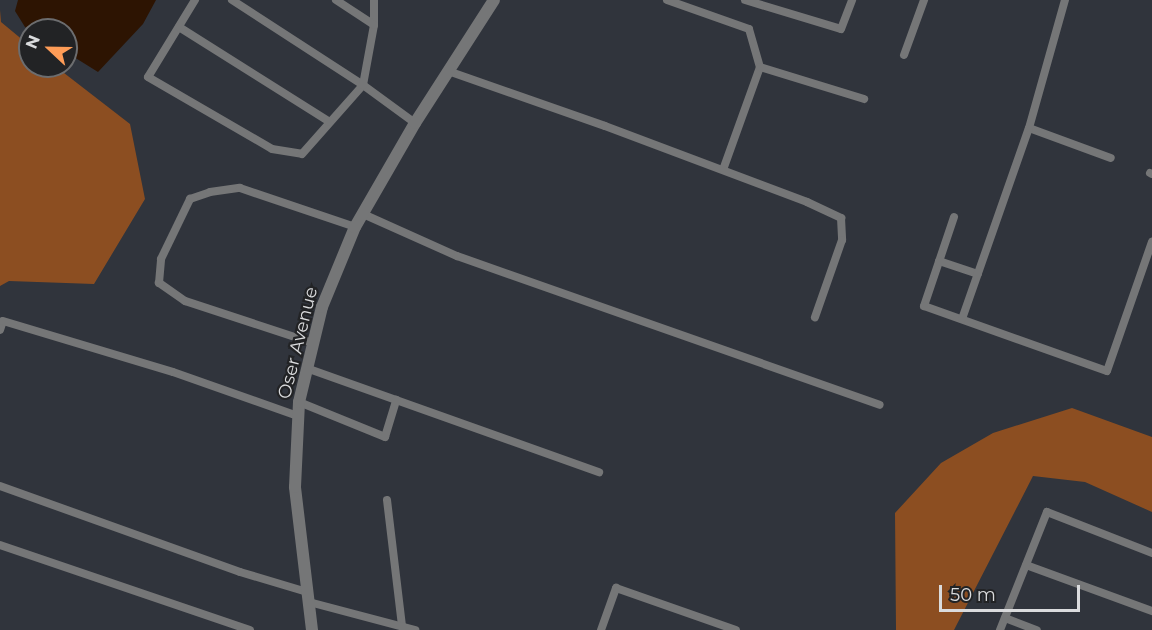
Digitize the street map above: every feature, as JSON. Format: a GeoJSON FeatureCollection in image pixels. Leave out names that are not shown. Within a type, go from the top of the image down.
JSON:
{"type":"FeatureCollection","features":[{"type":"Feature","properties":{"kind":"street","name":"Oser Avenue"},"geometry":{"type":"LineString","coordinates":[[312,630],[295,487],[299,402],[309,369],[322,307],[355,227],[415,123],[494,0]]}},
{"type":"Feature","properties":{"kind":"lane"},"geometry":{"type":"LineString","coordinates":[[195,0],[148,77],[272,148],[302,154],[363,85],[374,25],[374,0]]}},
{"type":"Feature","properties":{"kind":"lane"},"geometry":{"type":"LineString","coordinates":[[232,0],[363,85],[415,123]]}},
{"type":"Feature","properties":{"kind":"lane"},"geometry":{"type":"LineString","coordinates":[[336,0],[374,25]]}},
{"type":"Feature","properties":{"kind":"lane"},"geometry":{"type":"LineString","coordinates":[[667,0],[749,29],[760,67],[723,170]]}},
{"type":"Feature","properties":{"kind":"lane"},"geometry":{"type":"LineString","coordinates":[[745,0],[841,29],[852,0]]}},
{"type":"Feature","properties":{"kind":"lane"},"geometry":{"type":"LineString","coordinates":[[904,55],[924,0]]}},
{"type":"Feature","properties":{"kind":"lane"},"geometry":{"type":"LineString","coordinates":[[962,319],[1029,128],[1065,0]]}},
{"type":"Feature","properties":{"kind":"lane"},"geometry":{"type":"LineString","coordinates":[[179,27],[330,122]]}},
{"type":"Feature","properties":{"kind":"lane"},"geometry":{"type":"LineString","coordinates":[[760,67],[864,99]]}},
{"type":"Feature","properties":{"kind":"lane"},"geometry":{"type":"LineString","coordinates":[[448,71],[723,170],[807,202],[841,218],[842,240],[815,318]]}},
{"type":"Feature","properties":{"kind":"lane"},"geometry":{"type":"LineString","coordinates":[[1029,128],[1111,158]]}},
{"type":"Feature","properties":{"kind":"lane"},"geometry":{"type":"LineString","coordinates":[[313,344],[185,300],[159,283],[161,259],[190,200],[220,191],[240,188],[355,227]]}},
{"type":"Feature","properties":{"kind":"lane"},"geometry":{"type":"LineString","coordinates":[[363,214],[458,256],[879,405]]}},
{"type":"Feature","properties":{"kind":"lane"},"geometry":{"type":"LineString","coordinates":[[954,217],[924,306],[1107,371],[1152,242]]}},
{"type":"Feature","properties":{"kind":"lane"},"geometry":{"type":"LineString","coordinates":[[939,261],[978,274]]}},
{"type":"Feature","properties":{"kind":"lane"},"geometry":{"type":"LineString","coordinates":[[0,330],[3,321],[173,372],[298,416]]}},
{"type":"Feature","properties":{"kind":"lane"},"geometry":{"type":"LineString","coordinates":[[309,369],[599,471]]}},
{"type":"Feature","properties":{"kind":"lane"},"geometry":{"type":"LineString","coordinates":[[299,402],[385,436],[396,400]]}},
{"type":"Feature","properties":{"kind":"lane"},"geometry":{"type":"LineString","coordinates":[[0,486],[308,597],[415,630]]}},
{"type":"Feature","properties":{"kind":"lane"},"geometry":{"type":"LineString","coordinates":[[387,500],[402,626]]}},
{"type":"Feature","properties":{"kind":"lane"},"geometry":{"type":"LineString","coordinates":[[1000,630],[1047,512],[1152,553]]}},
{"type":"Feature","properties":{"kind":"lane"},"geometry":{"type":"LineString","coordinates":[[0,545],[250,630]]}},
{"type":"Feature","properties":{"kind":"lane"},"geometry":{"type":"LineString","coordinates":[[1026,565],[1152,611]]}},
{"type":"Feature","properties":{"kind":"lane"},"geometry":{"type":"LineString","coordinates":[[601,630],[616,588],[736,630]]}},
{"type":"Feature","properties":{"kind":"lane"},"geometry":{"type":"LineString","coordinates":[[1005,618],[1036,630]]}},
{"type":"Feature","properties":{"kind":"shaded area"},"geometry":{"type":"Polygon","coordinates":[[[0,0],[1152,0],[1152,630],[0,630],[0,0]]]}},
{"type":"Feature","properties":{"kind":"shaded area"},"geometry":{"type":"Polygon","coordinates":[[[18,0],[156,0],[143,24],[98,72],[78,60],[78,18],[19,18],[15,11],[18,0]]]}},
{"type":"Feature","properties":{"kind":"shaded area"},"geometry":{"type":"Polygon","coordinates":[[[0,10],[1,22],[18,36],[18,78],[71,78],[130,124],[145,199],[94,284],[9,281],[0,286],[0,10]]]}},
{"type":"Feature","properties":{"kind":"shaded area"},"geometry":{"type":"Polygon","coordinates":[[[1072,408],[1152,437],[1152,512],[1085,482],[1033,476],[954,630],[896,630],[895,513],[941,463],[993,433],[1072,408]]]}}]}
